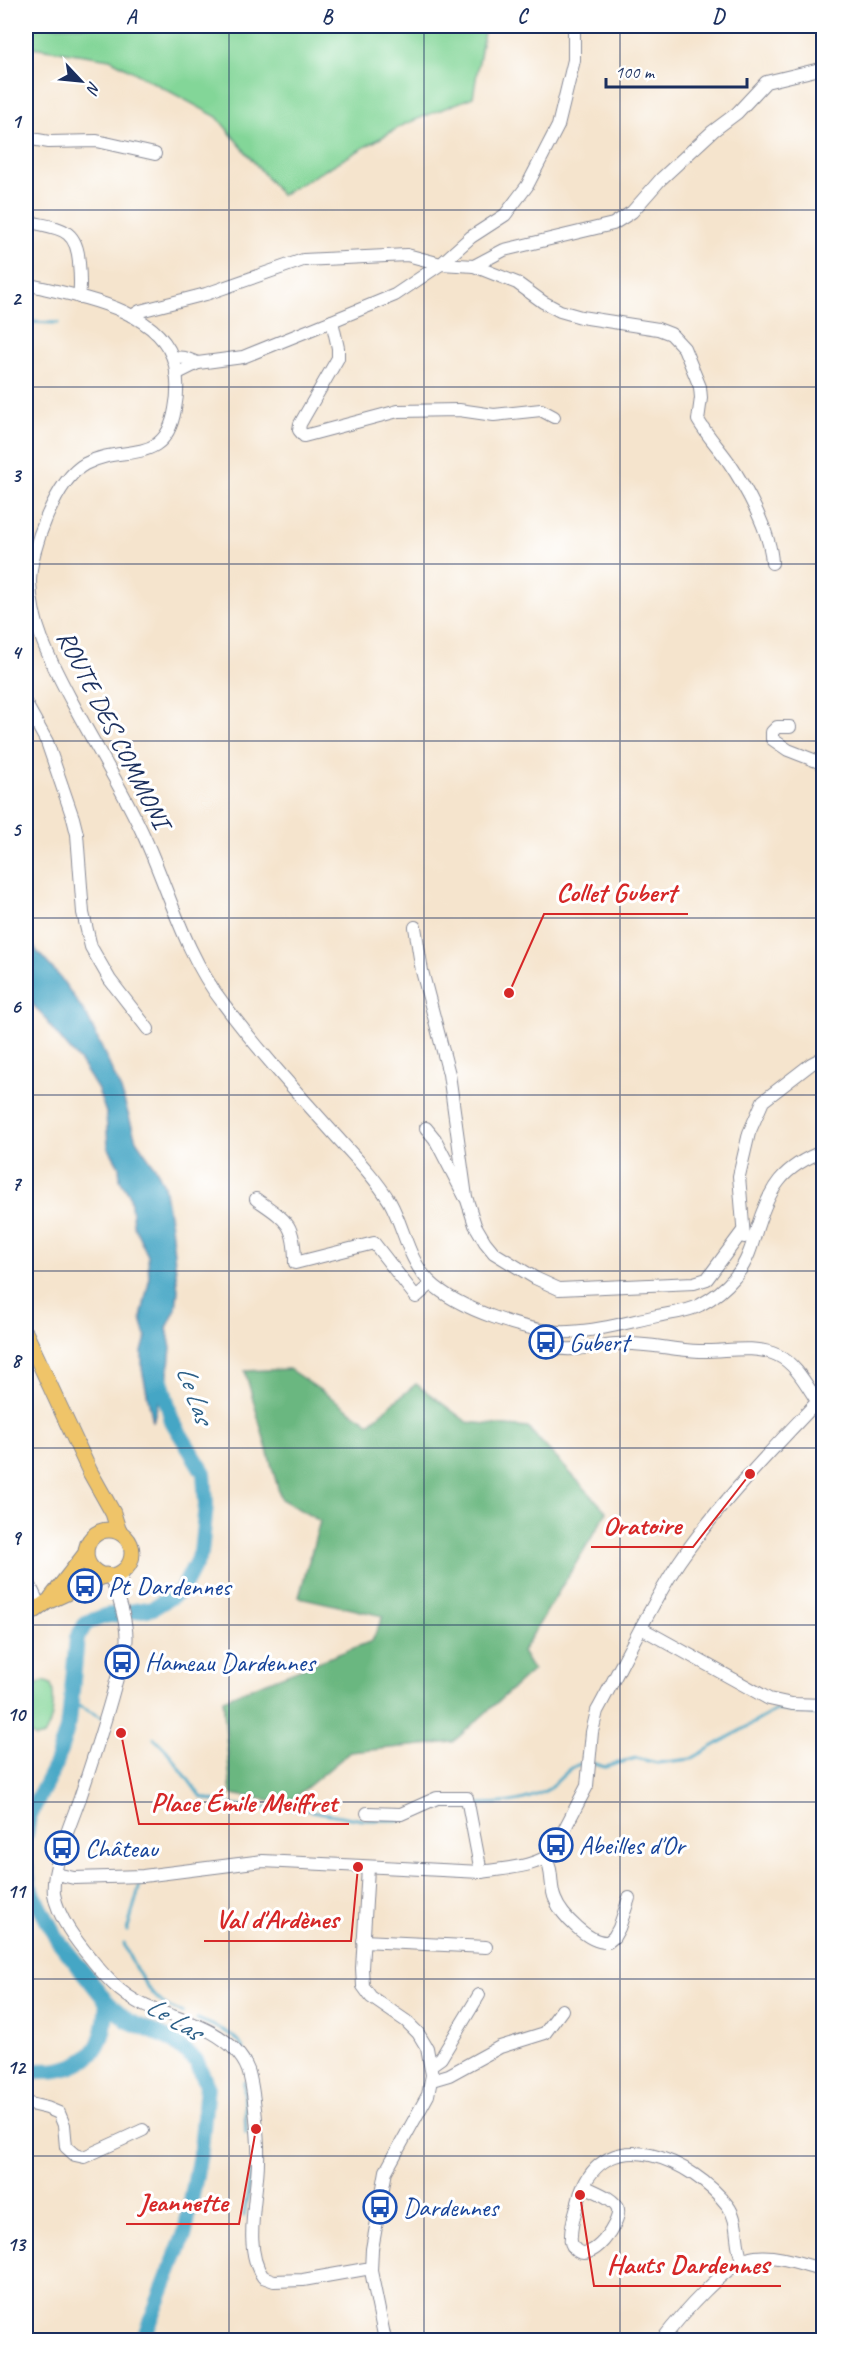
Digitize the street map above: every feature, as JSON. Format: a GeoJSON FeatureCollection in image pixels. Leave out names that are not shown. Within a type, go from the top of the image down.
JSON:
{"type":"FeatureCollection","features":[{"type":"Feature","properties":{"kind":"main road"},"geometry":{"type":"LineString","coordinates":[[26,1334],[101,1494],[113,1513],[119,1532],[129,1542],[131,1549],[129,1564],[124,1569],[43,1605]]}},
{"type":"Feature","properties":{"kind":"main road"},"geometry":{"type":"LineString","coordinates":[[101,1494],[104,1515],[87,1546],[86,1553],[94,1570],[108,1575]]}},
{"type":"Feature","properties":{"kind":"main road"},"geometry":{"type":"LineString","coordinates":[[96,1533],[108,1530],[119,1532]]}},
{"type":"Feature","properties":{"kind":"main road"},"geometry":{"type":"LineString","coordinates":[[26,1617],[63,1586],[86,1553]]}},
{"type":"Feature","properties":{"kind":"street"},"geometry":{"type":"LineString","coordinates":[[177,374],[198,363],[243,357],[395,295],[441,264],[471,237],[505,215],[525,191],[559,122],[575,57],[574,26]]}},
{"type":"Feature","properties":{"kind":"street"},"geometry":{"type":"LineString","coordinates":[[474,266],[504,250],[613,225],[632,212],[662,179],[740,110],[766,82],[824,68]]}},
{"type":"Feature","properties":{"kind":"street"},"geometry":{"type":"LineString","coordinates":[[26,138],[49,142],[97,141],[155,154]]}},
{"type":"Feature","properties":{"kind":"street"},"geometry":{"type":"LineString","coordinates":[[26,221],[54,228],[70,235],[76,241],[80,271],[79,297]]}},
{"type":"Feature","properties":{"kind":"street"},"geometry":{"type":"LineString","coordinates":[[132,316],[140,311],[206,294],[303,260],[407,255],[441,264],[474,266],[517,283],[536,298],[560,311],[581,317],[658,329],[676,338],[684,348],[700,387],[698,420],[728,461],[748,496],[771,552],[772,563]]}},
{"type":"Feature","properties":{"kind":"street","name":"ROUTE DES COMMONI"},"geometry":{"type":"LineString","coordinates":[[26,286],[79,297],[132,316],[147,324],[162,337],[173,357],[177,374],[177,393],[169,433],[160,443],[142,450],[91,461],[72,473],[46,522],[34,553],[31,574],[33,606],[45,650],[142,832],[196,962],[221,1000],[298,1094],[364,1168],[390,1202],[420,1270],[431,1284]]}},
{"type":"Feature","properties":{"kind":"street"},"geometry":{"type":"LineString","coordinates":[[332,321],[339,348],[338,358],[300,424],[299,430],[304,436],[393,411],[459,410],[500,415],[542,410],[554,417]]}},
{"type":"Feature","properties":{"kind":"street"},"geometry":{"type":"LineString","coordinates":[[173,357],[186,358],[198,363]]}},
{"type":"Feature","properties":{"kind":"street"},"geometry":{"type":"LineString","coordinates":[[26,704],[49,748],[74,818],[83,913],[91,947],[111,980],[148,1029]]}},
{"type":"Feature","properties":{"kind":"street"},"geometry":{"type":"LineString","coordinates":[[790,727],[777,727],[772,732],[772,739],[788,750],[824,764]]}},
{"type":"Feature","properties":{"kind":"street"},"geometry":{"type":"LineString","coordinates":[[415,927],[422,971],[449,1074],[456,1135],[465,1175],[466,1197],[475,1225],[494,1253],[535,1278],[559,1289],[694,1283],[707,1279],[742,1232]]}},
{"type":"Feature","properties":{"kind":"street"},"geometry":{"type":"LineString","coordinates":[[749,1253],[742,1232],[739,1176],[749,1133],[763,1101],[811,1064],[824,1057]]}},
{"type":"Feature","properties":{"kind":"street"},"geometry":{"type":"LineString","coordinates":[[426,1128],[435,1139],[458,1187],[466,1197]]}},
{"type":"Feature","properties":{"kind":"street"},"geometry":{"type":"LineString","coordinates":[[256,1199],[287,1220],[296,1243],[296,1263],[374,1243],[416,1297],[431,1284],[489,1315],[543,1332],[588,1330],[697,1307],[718,1293],[737,1275],[749,1253],[762,1210],[774,1187],[789,1168],[824,1151]]}},
{"type":"Feature","properties":{"kind":"street"},"geometry":{"type":"LineString","coordinates":[[56,1874],[74,1878],[143,1876],[263,1862],[481,1872],[545,1858],[553,1851],[586,1791],[595,1717],[676,1567],[714,1516],[820,1407],[797,1372],[779,1355],[766,1351],[743,1349],[698,1351],[639,1343],[582,1348],[553,1347],[546,1342],[543,1332]]}},
{"type":"Feature","properties":{"kind":"street"},"geometry":{"type":"LineString","coordinates":[[124,1569],[119,1595],[127,1641],[107,1714],[58,1862],[54,1892],[62,1916],[83,1949],[115,1988],[137,2003],[207,2030],[229,2046],[245,2065],[251,2086],[258,2154],[253,2232],[255,2258],[260,2274],[274,2281],[303,2280],[371,2268]]}},
{"type":"Feature","properties":{"kind":"street"},"geometry":{"type":"LineString","coordinates":[[108,1575],[119,1595]]}},
{"type":"Feature","properties":{"kind":"street"},"geometry":{"type":"LineString","coordinates":[[26,1577],[43,1605]]}},
{"type":"Feature","properties":{"kind":"street"},"geometry":{"type":"LineString","coordinates":[[642,1628],[769,1699],[792,1704],[824,1705]]}},
{"type":"Feature","properties":{"kind":"street"},"geometry":{"type":"LineString","coordinates":[[367,1813],[401,1814],[437,1798],[467,1798],[481,1872]]}},
{"type":"Feature","properties":{"kind":"street"},"geometry":{"type":"LineString","coordinates":[[545,1858],[550,1868],[555,1900],[581,1930],[596,1941],[608,1942],[616,1934],[629,1898]]}},
{"type":"Feature","properties":{"kind":"street"},"geometry":{"type":"LineString","coordinates":[[368,1868],[363,1941],[362,1981],[364,1990],[379,2004],[413,2027],[427,2048],[432,2080],[428,2095],[386,2171],[372,2249],[371,2268],[386,2340]]}},
{"type":"Feature","properties":{"kind":"street"},"geometry":{"type":"LineString","coordinates":[[363,1941],[486,1947]]}},
{"type":"Feature","properties":{"kind":"street"},"geometry":{"type":"LineString","coordinates":[[431,2065],[441,2058],[479,1995]]}},
{"type":"Feature","properties":{"kind":"street"},"geometry":{"type":"LineString","coordinates":[[432,2080],[448,2075],[500,2047],[545,2033],[562,2010]]}},
{"type":"Feature","properties":{"kind":"street"},"geometry":{"type":"LineString","coordinates":[[26,2103],[59,2113],[64,2125],[66,2146],[79,2156],[84,2157],[143,2130]]}},
{"type":"Feature","properties":{"kind":"street"},"geometry":{"type":"LineString","coordinates":[[584,2186],[611,2201],[618,2211],[615,2223],[598,2247],[584,2254],[573,2248],[570,2238],[584,2186],[595,2168],[614,2157],[627,2153],[648,2154],[685,2168],[699,2178],[731,2211],[742,2259]]}},
{"type":"Feature","properties":{"kind":"street"},"geometry":{"type":"LineString","coordinates":[[662,2340],[681,2316],[742,2259],[760,2256],[778,2258],[824,2270]]}},
{"type":"Feature","properties":{"kind":"green space"},"geometry":{"type":"Polygon","coordinates":[[[26,26],[485,26],[473,97],[405,124],[281,195],[217,117],[110,59],[26,46],[26,26]]]}},
{"type":"Feature","properties":{"kind":"green space"},"geometry":{"type":"Polygon","coordinates":[[[289,1369],[369,1423],[416,1384],[467,1422],[528,1428],[607,1512],[522,1652],[533,1670],[453,1742],[350,1752],[288,1803],[231,1794],[223,1699],[372,1641],[383,1616],[299,1597],[320,1521],[281,1499],[245,1371],[289,1369]]]}},
{"type":"Feature","properties":{"kind":"green space"},"geometry":{"type":"Polygon","coordinates":[[[44,1681],[51,1684],[53,1711],[44,1736],[35,1738],[26,1731],[26,1702],[31,1689],[44,1681]]]}},
{"type":"Feature","properties":{"kind":"water"},"geometry":{"type":"Polygon","coordinates":[[[26,934],[87,1016],[121,1090],[136,1140],[157,1170],[164,1186],[178,1290],[176,1309],[167,1328],[171,1348],[167,1383],[160,1395],[153,1422],[142,1369],[142,1352],[146,1337],[141,1318],[149,1281],[148,1256],[133,1224],[130,1196],[120,1180],[119,1166],[108,1147],[106,1113],[98,1090],[81,1063],[33,1005],[26,979],[26,934]]]}},
{"type":"Feature","properties":{"kind":"waterway"},"geometry":{"type":"LineString","coordinates":[[26,322],[58,323]]}},
{"type":"Feature","properties":{"kind":"waterway","name":"Le Las"},"geometry":{"type":"LineString","coordinates":[[26,1834],[29,1816],[56,1764],[69,1722],[77,1638],[86,1623],[105,1616],[153,1608],[182,1590],[201,1553],[206,1505],[204,1473],[172,1421],[158,1369]]}},
{"type":"Feature","properties":{"kind":"waterway"},"geometry":{"type":"LineString","coordinates":[[70,1702],[101,1717]]}},
{"type":"Feature","properties":{"kind":"waterway"},"geometry":{"type":"LineString","coordinates":[[592,1763],[605,1767],[636,1758],[657,1763],[691,1759],[776,1710],[824,1715]]}},
{"type":"Feature","properties":{"kind":"waterway"},"geometry":{"type":"LineString","coordinates":[[154,1738],[168,1752],[201,1797],[235,1806],[300,1809],[363,1820],[403,1820],[414,1815]]}},
{"type":"Feature","properties":{"kind":"waterway"},"geometry":{"type":"LineString","coordinates":[[472,1804],[501,1803],[529,1798],[547,1790],[574,1767],[585,1763]]}},
{"type":"Feature","properties":{"kind":"waterway"},"geometry":{"type":"LineString","coordinates":[[430,1806],[465,1804]]}},
{"type":"Feature","properties":{"kind":"waterway","name":"Le Las"},"geometry":{"type":"LineString","coordinates":[[26,1867],[29,1886],[57,1939],[107,2002],[128,2021],[172,2040],[197,2062],[207,2086],[201,2149],[185,2233],[143,2340]]}},
{"type":"Feature","properties":{"kind":"waterway"},"geometry":{"type":"LineString","coordinates":[[127,1931],[141,1881]]}},
{"type":"Feature","properties":{"kind":"waterway"},"geometry":{"type":"LineString","coordinates":[[124,1943],[133,1964],[153,1994],[167,2006],[183,2013]]}},
{"type":"Feature","properties":{"kind":"waterway"},"geometry":{"type":"LineString","coordinates":[[26,2074],[72,2066],[91,2055],[101,2038],[107,2002]]}},
{"type":"Feature","properties":{"kind":"waterway"},"geometry":{"type":"LineString","coordinates":[[197,2019],[233,2036],[245,2054]]}},
{"type":"Feature","properties":{"kind":"waterway"},"geometry":{"type":"LineString","coordinates":[[244,2082],[246,2133]]}},
{"type":"Feature","properties":{"kind":"waterway"},"geometry":{"type":"LineString","coordinates":[[244,2216],[252,2165]]}},
{"type":"Feature","properties":{"kind":"place","name":"Collet Gubert"},"geometry":{"type":"Point","coordinates":[509,993]}},
{"type":"Feature","properties":{"kind":"place","name":"Gubert"},"geometry":{"type":"Point","coordinates":[546,1342]}},
{"type":"Feature","properties":{"kind":"place","name":"Oratoire"},"geometry":{"type":"Point","coordinates":[750,1474]}},
{"type":"Feature","properties":{"kind":"place","name":"Pt Dardennes"},"geometry":{"type":"Point","coordinates":[85,1586]}},
{"type":"Feature","properties":{"kind":"place","name":"Hameau Dardennes"},"geometry":{"type":"Point","coordinates":[122,1662]}},
{"type":"Feature","properties":{"kind":"place","name":"Place Émile Meiffret"},"geometry":{"type":"Point","coordinates":[121,1733]}},
{"type":"Feature","properties":{"kind":"place","name":"Abeilles d'Or"},"geometry":{"type":"Point","coordinates":[556,1845]}},
{"type":"Feature","properties":{"kind":"place","name":"Château"},"geometry":{"type":"Point","coordinates":[62,1848]}},
{"type":"Feature","properties":{"kind":"place","name":"Val d'Ardènes"},"geometry":{"type":"Point","coordinates":[358,1867]}},
{"type":"Feature","properties":{"kind":"place","name":"Jeannette"},"geometry":{"type":"Point","coordinates":[256,2129]}},
{"type":"Feature","properties":{"kind":"place","name":"Hauts Dardennes"},"geometry":{"type":"Point","coordinates":[580,2195]}},
{"type":"Feature","properties":{"kind":"place","name":"Dardennes"},"geometry":{"type":"Point","coordinates":[380,2207]}}]}
